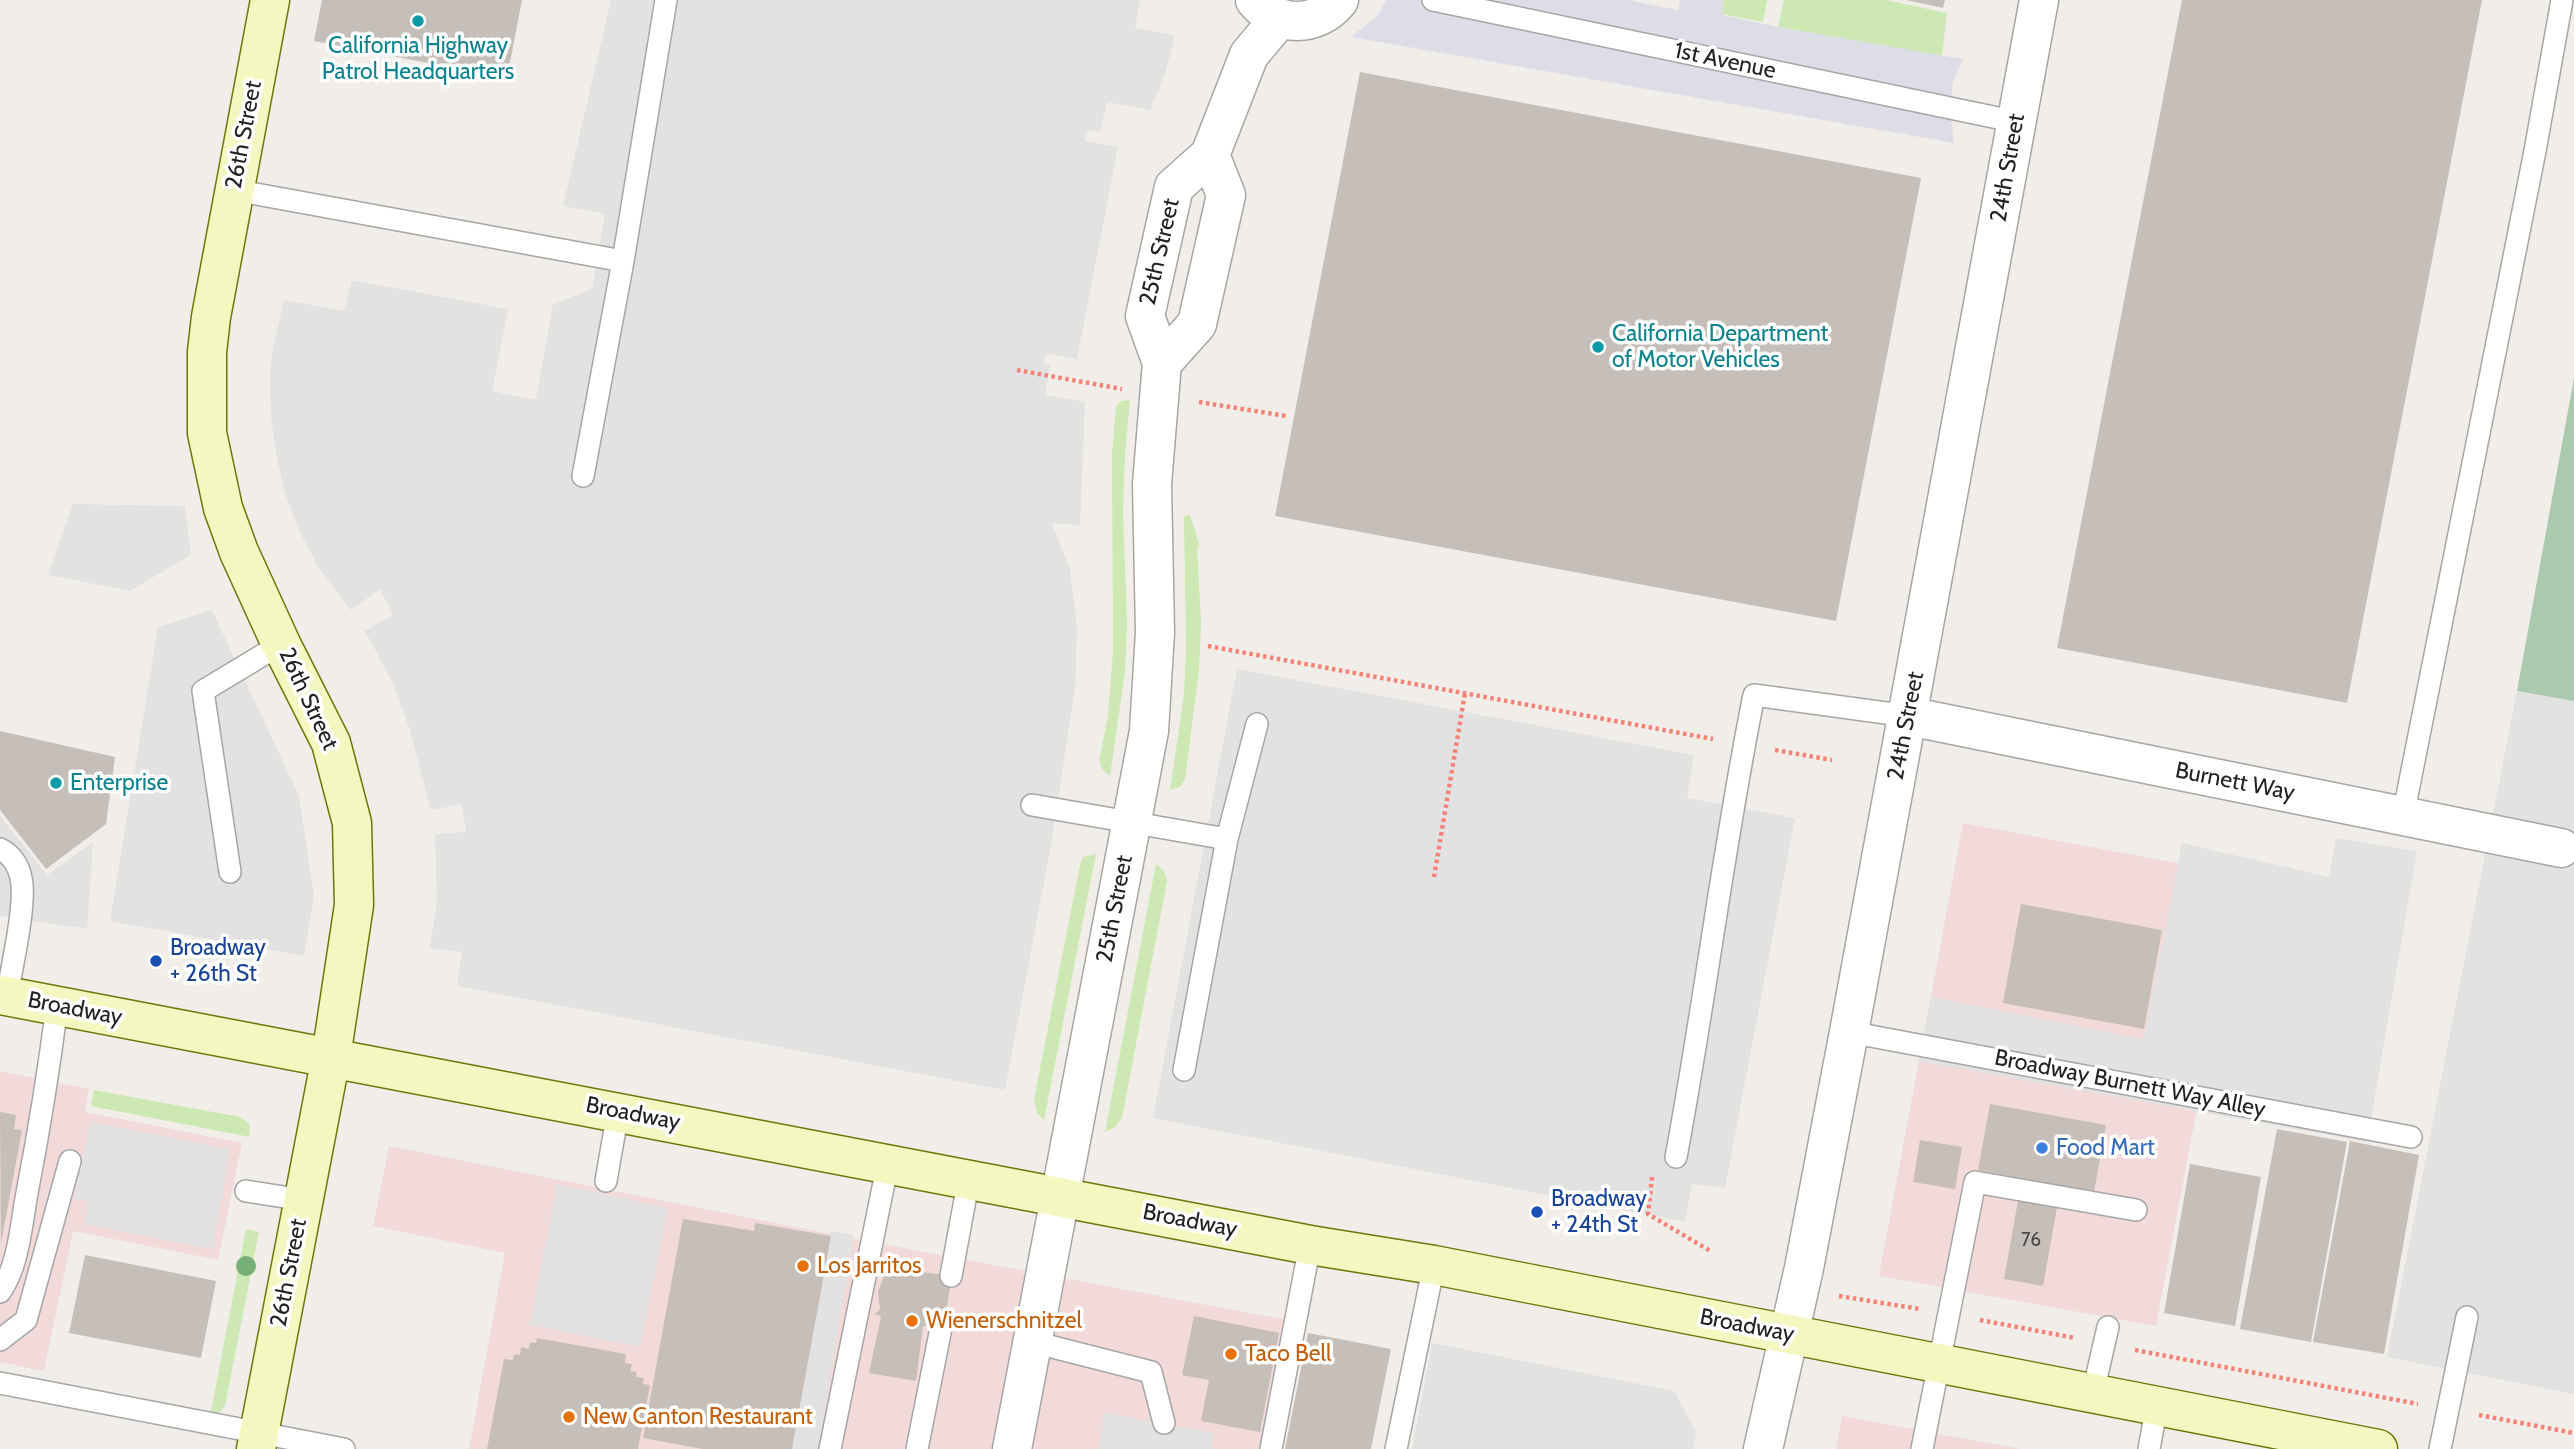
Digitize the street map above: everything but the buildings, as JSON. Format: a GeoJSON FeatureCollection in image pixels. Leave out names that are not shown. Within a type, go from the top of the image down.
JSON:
{"type":"FeatureCollection","features":[{"type":"Feature","properties":{"kind":"main road","name":"26th Street"},"geometry":{"type":"LineString","coordinates":[[257,1441],[331,1057],[354,905],[352,822],[331,743],[239,552],[223,508],[207,433],[206,352],[270,0]]}},
{"type":"Feature","properties":{"kind":"main road","name":"Broadway"},"geometry":{"type":"LineString","coordinates":[[3,996],[1310,1245],[1434,1265],[2378,1449]]}},
{"type":"Feature","properties":{"kind":"street"},"geometry":{"type":"LineString","coordinates":[[1267,10],[1298,22],[1315,19],[1332,10],[1339,0]]}},
{"type":"Feature","properties":{"kind":"street","name":"24th Street"},"geometry":{"type":"LineString","coordinates":[[1763,1449],[1799,1289],[1849,1032],[2039,0]]}},
{"type":"Feature","properties":{"kind":"street","name":"25th Street"},"geometry":{"type":"LineString","coordinates":[[1012,1449],[1149,731],[1155,632],[1152,484],[1162,363],[1145,316],[1174,187],[1210,155],[1267,10]]}},
{"type":"Feature","properties":{"kind":"street"},"geometry":{"type":"LineString","coordinates":[[1162,363],[1197,324],[1226,195],[1210,155]]}},
{"type":"Feature","properties":{"kind":"street","name":"Burnett Way"},"geometry":{"type":"LineString","coordinates":[[1908,716],[2561,848]]}},
{"type":"Feature","properties":{"kind":"lane"},"geometry":{"type":"LineString","coordinates":[[583,476],[623,261],[666,0]]}},
{"type":"Feature","properties":{"kind":"lane","name":"1st Avenue"},"geometry":{"type":"LineString","coordinates":[[1433,0],[2017,122]]}},
{"type":"Feature","properties":{"kind":"lane"},"geometry":{"type":"LineString","coordinates":[[2403,816],[2530,178],[2562,0]]}},
{"type":"Feature","properties":{"kind":"lane"},"geometry":{"type":"LineString","coordinates":[[234,190],[623,261]]}},
{"type":"Feature","properties":{"kind":"lane"},"geometry":{"type":"LineString","coordinates":[[230,872],[203,691],[281,644]]}},
{"type":"Feature","properties":{"kind":"lane"},"geometry":{"type":"LineString","coordinates":[[1676,1157],[1701,1019],[1730,819],[1754,695],[1908,716]]}},
{"type":"Feature","properties":{"kind":"lane"},"geometry":{"type":"LineString","coordinates":[[1184,1070],[1227,839],[1257,724]]}},
{"type":"Feature","properties":{"kind":"lane"},"geometry":{"type":"LineString","coordinates":[[1032,805],[1227,839]]}},
{"type":"Feature","properties":{"kind":"lane"},"geometry":{"type":"LineString","coordinates":[[0,849],[10,854],[22,878],[22,905],[3,996]]}},
{"type":"Feature","properties":{"kind":"lane"},"geometry":{"type":"LineString","coordinates":[[0,1292],[8,1280],[18,1244],[44,1100],[57,1006]]}},
{"type":"Feature","properties":{"kind":"lane","name":"Broadway Burnett Way Alley"},"geometry":{"type":"LineString","coordinates":[[1849,1032],[2411,1137]]}},
{"type":"Feature","properties":{"kind":"lane"},"geometry":{"type":"LineString","coordinates":[[606,1181],[618,1112]]}},
{"type":"Feature","properties":{"kind":"lane"},"geometry":{"type":"LineString","coordinates":[[0,1340],[26,1320],[70,1161]]}},
{"type":"Feature","properties":{"kind":"lane"},"geometry":{"type":"LineString","coordinates":[[830,1449],[888,1163]]}},
{"type":"Feature","properties":{"kind":"lane"},"geometry":{"type":"LineString","coordinates":[[951,1276],[969,1178]]}},
{"type":"Feature","properties":{"kind":"lane"},"geometry":{"type":"LineString","coordinates":[[1922,1449],[1975,1182],[2136,1210]]}},
{"type":"Feature","properties":{"kind":"lane"},"geometry":{"type":"LineString","coordinates":[[246,1191],[303,1200]]}},
{"type":"Feature","properties":{"kind":"lane"},"geometry":{"type":"LineString","coordinates":[[1271,1449],[1310,1245]]}},
{"type":"Feature","properties":{"kind":"lane"},"geometry":{"type":"LineString","coordinates":[[1396,1449],[1434,1265]]}},
{"type":"Feature","properties":{"kind":"lane"},"geometry":{"type":"LineString","coordinates":[[2440,1449],[2467,1317]]}},
{"type":"Feature","properties":{"kind":"lane"},"geometry":{"type":"LineString","coordinates":[[918,1449],[941,1328]]}},
{"type":"Feature","properties":{"kind":"lane"},"geometry":{"type":"LineString","coordinates":[[2093,1392],[2106,1336]]}},
{"type":"Feature","properties":{"kind":"lane"},"geometry":{"type":"LineString","coordinates":[[1033,1342],[1151,1372],[1164,1423]]}},
{"type":"Feature","properties":{"kind":"lane"},"geometry":{"type":"LineString","coordinates":[[0,1383],[257,1441],[344,1449]]}},
{"type":"Feature","properties":{"kind":"lane"},"geometry":{"type":"LineString","coordinates":[[2149,1449],[2157,1405]]}},
{"type":"Feature","properties":{"kind":"path"},"geometry":{"type":"LineString","coordinates":[[1017,370],[1130,390]]}},
{"type":"Feature","properties":{"kind":"path"},"geometry":{"type":"LineString","coordinates":[[1191,401],[1286,416]]}},
{"type":"Feature","properties":{"kind":"path"},"geometry":{"type":"LineString","coordinates":[[1208,646],[1713,739]]}},
{"type":"Feature","properties":{"kind":"path"},"geometry":{"type":"LineString","coordinates":[[1434,877],[1465,693]]}},
{"type":"Feature","properties":{"kind":"path"},"geometry":{"type":"LineString","coordinates":[[1766,748],[1832,760]]}},
{"type":"Feature","properties":{"kind":"path"},"geometry":{"type":"LineString","coordinates":[[1654,1165],[1648,1214],[1712,1252]]}},
{"type":"Feature","properties":{"kind":"path"},"geometry":{"type":"LineString","coordinates":[[1799,1289],[1948,1314],[2106,1336],[2574,1433]]}},
{"type":"Feature","properties":{"kind":"shaded area"},"geometry":{"type":"Polygon","coordinates":[[[611,0],[1140,0],[1135,28],[1175,35],[1164,77],[1150,110],[1107,102],[1100,132],[1087,130],[1085,141],[1118,147],[1077,359],[1046,353],[1044,364],[1050,364],[1045,395],[1085,402],[1080,525],[1052,523],[1070,570],[1077,626],[1075,688],[1051,845],[1005,1090],[457,986],[462,952],[430,948],[437,900],[435,834],[466,832],[462,804],[431,810],[409,727],[393,683],[365,631],[393,615],[380,589],[351,610],[317,565],[298,528],[285,493],[271,418],[270,372],[273,348],[284,300],[344,311],[352,280],[508,309],[492,391],[536,400],[553,304],[592,289],[605,214],[563,206],[611,0]]]}},
{"type":"Feature","properties":{"kind":"shaded area"},"geometry":{"type":"Polygon","coordinates":[[[1387,0],[1627,0],[1678,10],[1680,0],[1723,0],[1722,15],[1963,59],[1953,82],[1950,108],[1954,143],[1351,37],[1377,16],[1387,0]]]}},
{"type":"Feature","properties":{"kind":"shaded area"},"geometry":{"type":"Polygon","coordinates":[[[73,504],[185,506],[191,555],[130,591],[48,575],[73,504]]]}},
{"type":"Feature","properties":{"kind":"shaded area"},"geometry":{"type":"Polygon","coordinates":[[[212,610],[299,796],[314,896],[304,956],[110,921],[158,627],[212,610]]]}},
{"type":"Feature","properties":{"kind":"shaded area"},"geometry":{"type":"Polygon","coordinates":[[[1237,669],[1694,755],[1687,798],[1795,818],[1725,1188],[1692,1184],[1685,1222],[1153,1118],[1237,669]]]}},
{"type":"Feature","properties":{"kind":"shaded area"},"geometry":{"type":"Polygon","coordinates":[[[2517,691],[2574,701],[2574,1394],[2387,1357],[2517,691]]]}},
{"type":"Feature","properties":{"kind":"shaded area"},"geometry":{"type":"Polygon","coordinates":[[[0,816],[47,875],[93,842],[87,929],[0,916],[0,816]]]}},
{"type":"Feature","properties":{"kind":"shaded area"},"geometry":{"type":"Polygon","coordinates":[[[1963,823],[2241,875],[2156,1326],[1879,1276],[1963,823]]]}},
{"type":"Feature","properties":{"kind":"shaded area"},"geometry":{"type":"Polygon","coordinates":[[[2336,838],[2417,851],[2367,1142],[1918,1061],[1931,997],[2144,1039],[2182,843],[2329,877],[2336,838]]]}},
{"type":"Feature","properties":{"kind":"shaded area"},"geometry":{"type":"Polygon","coordinates":[[[0,1071],[89,1089],[85,1112],[242,1143],[218,1260],[73,1231],[44,1371],[0,1362],[0,1071]]]}},
{"type":"Feature","properties":{"kind":"shaded area"},"geometry":{"type":"Polygon","coordinates":[[[90,1122],[230,1149],[213,1249],[84,1224],[88,1201],[74,1199],[90,1122]]]}},
{"type":"Feature","properties":{"kind":"shaded area"},"geometry":{"type":"Polygon","coordinates":[[[389,1146],[861,1240],[1303,1323],[1279,1449],[469,1449],[505,1253],[373,1226],[389,1146]]]}},
{"type":"Feature","properties":{"kind":"shaded area"},"geometry":{"type":"Polygon","coordinates":[[[557,1184],[668,1208],[640,1347],[530,1325],[557,1184]]]}},
{"type":"Feature","properties":{"kind":"shaded area"},"geometry":{"type":"Polygon","coordinates":[[[831,1231],[854,1235],[818,1449],[787,1449],[831,1231]]]}},
{"type":"Feature","properties":{"kind":"shaded area"},"geometry":{"type":"Polygon","coordinates":[[[1432,1343],[1674,1391],[1696,1432],[1693,1449],[1412,1449],[1432,1343]]]}},
{"type":"Feature","properties":{"kind":"shaded area"},"geometry":{"type":"Polygon","coordinates":[[[1104,1413],[1214,1433],[1212,1449],[1099,1449],[1104,1413]]]}},
{"type":"Feature","properties":{"kind":"shaded area"},"geometry":{"type":"Polygon","coordinates":[[[1842,1416],[2021,1449],[1836,1449],[1842,1416]]]}},
{"type":"Feature","properties":{"kind":"green space"},"geometry":{"type":"Polygon","coordinates":[[[1723,0],[1767,0],[1763,22],[1722,14],[1723,0]]]}},
{"type":"Feature","properties":{"kind":"green space"},"geometry":{"type":"Polygon","coordinates":[[[1784,0],[1886,0],[1947,13],[1942,56],[1778,27],[1784,0]]]}},
{"type":"Feature","properties":{"kind":"green space"},"geometry":{"type":"Polygon","coordinates":[[[2574,378],[2574,702],[2517,691],[2574,378]]]}},
{"type":"Feature","properties":{"kind":"green space"},"geometry":{"type":"Polygon","coordinates":[[[1130,400],[1123,511],[1127,625],[1125,672],[1110,776],[1099,761],[1108,716],[1113,652],[1112,454],[1116,407],[1121,401],[1130,400]]]}},
{"type":"Feature","properties":{"kind":"green space"},"geometry":{"type":"Polygon","coordinates":[[[1190,515],[1200,547],[1197,547],[1201,622],[1199,671],[1185,779],[1180,787],[1170,790],[1184,695],[1184,516],[1190,515]]]}},
{"type":"Feature","properties":{"kind":"green space"},"geometry":{"type":"Polygon","coordinates":[[[1096,854],[1044,1120],[1037,1113],[1034,1099],[1080,865],[1083,857],[1096,854]]]}},
{"type":"Feature","properties":{"kind":"green space"},"geometry":{"type":"Polygon","coordinates":[[[1156,864],[1164,871],[1167,881],[1122,1118],[1115,1127],[1105,1132],[1156,864]]]}},
{"type":"Feature","properties":{"kind":"green space"},"geometry":{"type":"Polygon","coordinates":[[[94,1090],[240,1117],[249,1123],[250,1137],[91,1106],[94,1090]]]}},
{"type":"Feature","properties":{"kind":"green space"},"geometry":{"type":"Polygon","coordinates":[[[246,1229],[259,1232],[225,1406],[219,1413],[211,1411],[246,1229]]]}},
{"type":"Feature","properties":{"kind":"place","name":"California Highway Patrol Headquarters"},"geometry":{"type":"Point","coordinates":[418,21]}},
{"type":"Feature","properties":{"kind":"place","name":"California Department of Motor Vehicles"},"geometry":{"type":"Point","coordinates":[1598,347]}},
{"type":"Feature","properties":{"kind":"place","name":"Enterprise"},"geometry":{"type":"Point","coordinates":[56,783]}},
{"type":"Feature","properties":{"kind":"place","name":"Broadway + 26th St"},"geometry":{"type":"Point","coordinates":[156,961]}},
{"type":"Feature","properties":{"kind":"place","name":"Food Mart"},"geometry":{"type":"Point","coordinates":[2042,1148]}},
{"type":"Feature","properties":{"kind":"place","name":"Broadway + 24th St"},"geometry":{"type":"Point","coordinates":[1537,1212]}},
{"type":"Feature","properties":{"kind":"place","name":"Los Jarritos"},"geometry":{"type":"Point","coordinates":[803,1266]}},
{"type":"Feature","properties":{"kind":"place","name":"Wienerschnitzel"},"geometry":{"type":"Point","coordinates":[912,1321]}},
{"type":"Feature","properties":{"kind":"place","name":"Taco Bell"},"geometry":{"type":"Point","coordinates":[1231,1354]}},
{"type":"Feature","properties":{"kind":"place","name":"New Canton Restaurant"},"geometry":{"type":"Point","coordinates":[569,1417]}}]}
